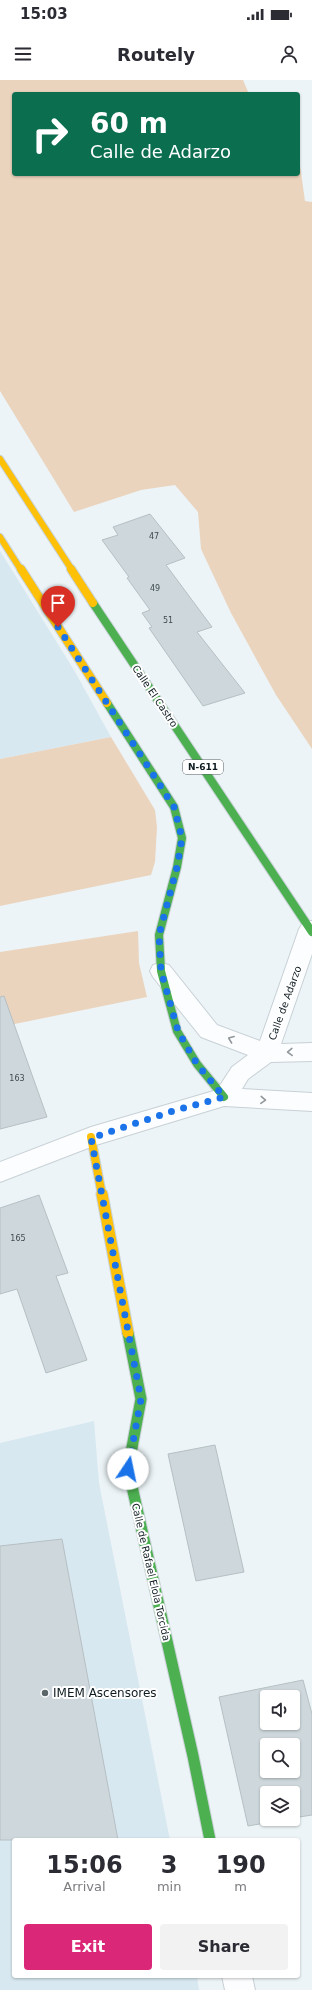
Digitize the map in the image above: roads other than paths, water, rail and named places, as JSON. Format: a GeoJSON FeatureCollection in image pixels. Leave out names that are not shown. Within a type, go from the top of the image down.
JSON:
{"type":"FeatureCollection","features":[{"type":"Feature","properties":{"kind":"main road","name":"Calle El Castro"},"geometry":{"type":"LineString","coordinates":[[0,459],[48,536],[236,816],[311,931]]}},
{"type":"Feature","properties":{"kind":"main road"},"geometry":{"type":"LineString","coordinates":[[0,537],[174,807],[182,838],[177,867],[159,935],[161,971],[178,1031],[197,1064],[224,1097]]}},
{"type":"Feature","properties":{"kind":"main road","name":"Calle de Rafael Elola Torcida"},"geometry":{"type":"LineString","coordinates":[[91,1138],[141,1399],[128,1469],[190,1740],[210,1838]]}},
{"type":"Feature","properties":{"kind":"street","name":"Calle de Adarzo"},"geometry":{"type":"LineString","coordinates":[[224,1097],[240,1073],[267,1053],[311,931]]}},
{"type":"Feature","properties":{"kind":"street"},"geometry":{"type":"LineString","coordinates":[[161,971],[209,1031],[267,1053]]}},
{"type":"Feature","properties":{"kind":"street","name":"Calle de Adarzo"},"geometry":{"type":"LineString","coordinates":[[267,1053],[312,1052]]}},
{"type":"Feature","properties":{"kind":"street"},"geometry":{"type":"LineString","coordinates":[[0,1172],[91,1138],[173,1111],[224,1097],[312,1102]]}},
{"type":"Feature","properties":{"kind":"street"},"geometry":{"type":"LineString","coordinates":[[237,1978],[240,1990]]}},
{"type":"Feature","properties":{"kind":"place","name":"IMEM Ascensores"},"geometry":{"type":"Point","coordinates":[45,1693]}}]}
